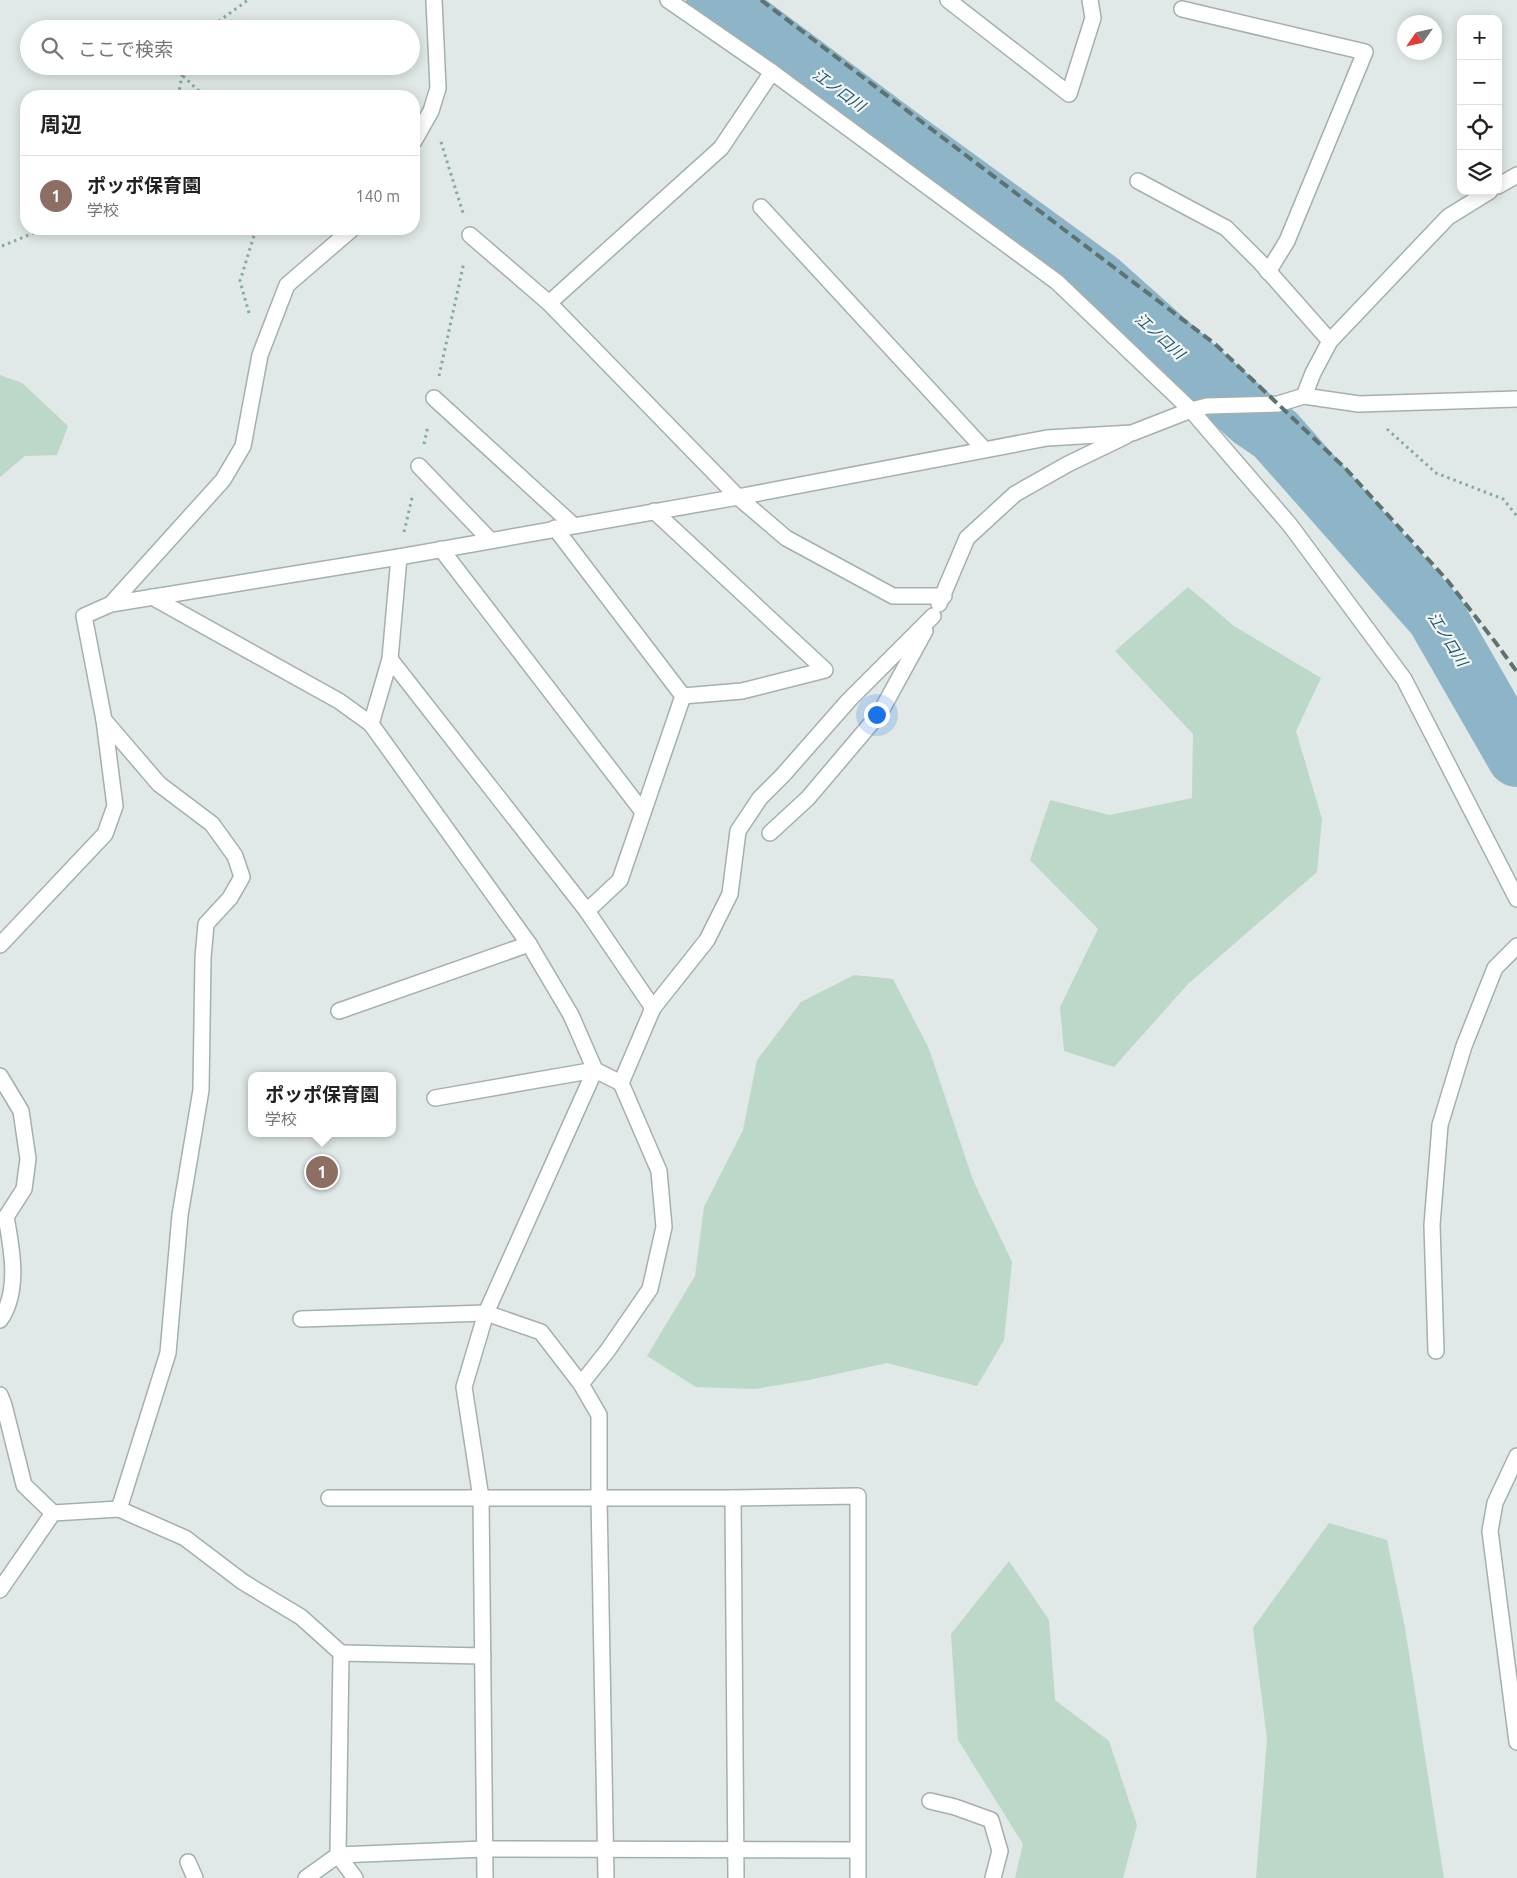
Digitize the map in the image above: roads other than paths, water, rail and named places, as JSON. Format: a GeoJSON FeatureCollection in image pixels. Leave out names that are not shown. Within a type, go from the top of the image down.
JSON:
{"type":"FeatureCollection","features":[{"type":"Feature","properties":{"kind":"street"},"geometry":{"type":"LineString","coordinates":[[420,131],[431,111],[438,88],[434,0]]}},
{"type":"Feature","properties":{"kind":"street"},"geometry":{"type":"LineString","coordinates":[[668,0],[772,72],[1057,282],[1191,410],[1290,525],[1404,679],[1517,899]]}},
{"type":"Feature","properties":{"kind":"street"},"geometry":{"type":"LineString","coordinates":[[948,0],[1069,94],[1093,18],[1090,0]]}},
{"type":"Feature","properties":{"kind":"street"},"geometry":{"type":"LineString","coordinates":[[1182,9],[1365,52],[1287,241],[1268,272]]}},
{"type":"Feature","properties":{"kind":"street"},"geometry":{"type":"LineString","coordinates":[[549,302],[721,148],[772,72]]}},
{"type":"Feature","properties":{"kind":"street"},"geometry":{"type":"LineString","coordinates":[[1502,184],[1517,175]]}},
{"type":"Feature","properties":{"kind":"street"},"geometry":{"type":"LineString","coordinates":[[1138,181],[1226,228],[1330,341]]}},
{"type":"Feature","properties":{"kind":"street"},"geometry":{"type":"LineString","coordinates":[[1304,396],[1313,373],[1330,341],[1448,217],[1484,195]]}},
{"type":"Feature","properties":{"kind":"street"},"geometry":{"type":"LineString","coordinates":[[761,207],[984,449]]}},
{"type":"Feature","properties":{"kind":"street"},"geometry":{"type":"LineString","coordinates":[[111,604],[224,480],[243,446],[260,355],[287,285],[345,235]]}},
{"type":"Feature","properties":{"kind":"street"},"geometry":{"type":"LineString","coordinates":[[470,235],[549,302],[738,497],[786,538],[893,596],[944,596]]}},
{"type":"Feature","properties":{"kind":"street"},"geometry":{"type":"LineString","coordinates":[[770,833],[808,798],[880,712],[944,596],[967,538],[1015,494],[1068,464],[1132,433],[1191,410],[1207,406],[1278,404],[1304,396],[1359,404],[1517,399]]}},
{"type":"Feature","properties":{"kind":"street"},"geometry":{"type":"LineString","coordinates":[[434,398],[573,525]]}},
{"type":"Feature","properties":{"kind":"street"},"geometry":{"type":"LineString","coordinates":[[0,945],[105,834],[115,806],[104,720],[84,616],[111,604],[399,557],[738,497],[984,449],[1047,438],[1132,433]]}},
{"type":"Feature","properties":{"kind":"street"},"geometry":{"type":"LineString","coordinates":[[419,466],[490,540]]}},
{"type":"Feature","properties":{"kind":"street"},"geometry":{"type":"LineString","coordinates":[[654,511],[825,670],[742,691],[683,696]]}},
{"type":"Feature","properties":{"kind":"street"},"geometry":{"type":"LineString","coordinates":[[555,528],[683,696]]}},
{"type":"Feature","properties":{"kind":"street"},"geometry":{"type":"LineString","coordinates":[[441,549],[643,812]]}},
{"type":"Feature","properties":{"kind":"street"},"geometry":{"type":"LineString","coordinates":[[371,724],[390,659],[399,557]]}},
{"type":"Feature","properties":{"kind":"street"},"geometry":{"type":"LineString","coordinates":[[152,597],[339,701],[371,724],[529,944],[571,1015],[596,1070],[486,1313],[464,1387],[481,1498],[485,1878]]}},
{"type":"Feature","properties":{"kind":"street"},"geometry":{"type":"LineString","coordinates":[[621,1083],[653,1008],[707,940],[730,894],[738,831],[760,798],[850,700],[933,616]]}},
{"type":"Feature","properties":{"kind":"street"},"geometry":{"type":"LineString","coordinates":[[390,659],[587,911],[653,1008]]}},
{"type":"Feature","properties":{"kind":"street"},"geometry":{"type":"LineString","coordinates":[[587,911],[620,880],[683,696]]}},
{"type":"Feature","properties":{"kind":"street"},"geometry":{"type":"LineString","coordinates":[[104,720],[159,784],[212,824],[235,856],[242,877],[230,898],[206,924],[203,958],[201,1090],[180,1215],[168,1352],[119,1509]]}},
{"type":"Feature","properties":{"kind":"street"},"geometry":{"type":"LineString","coordinates":[[339,1011],[529,944]]}},
{"type":"Feature","properties":{"kind":"street"},"geometry":{"type":"LineString","coordinates":[[1436,1351],[1432,1225],[1440,1125],[1464,1046],[1495,968],[1517,946]]}},
{"type":"Feature","properties":{"kind":"street"},"geometry":{"type":"LineString","coordinates":[[435,1098],[596,1070],[621,1083],[659,1171],[664,1227],[650,1289],[608,1350],[581,1384]]}},
{"type":"Feature","properties":{"kind":"street"},"geometry":{"type":"LineString","coordinates":[[0,1076],[21,1111],[28,1159],[24,1189],[6,1217],[13,1261],[8,1309],[0,1320]]}},
{"type":"Feature","properties":{"kind":"street"},"geometry":{"type":"LineString","coordinates":[[301,1319],[486,1313],[541,1332],[581,1384],[599,1415],[606,1878]]}},
{"type":"Feature","properties":{"kind":"street"},"geometry":{"type":"LineString","coordinates":[[0,1395],[24,1485],[53,1513],[119,1509],[185,1538],[243,1582],[301,1616],[341,1653],[483,1656]]}},
{"type":"Feature","properties":{"kind":"street"},"geometry":{"type":"LineString","coordinates":[[1517,1456],[1495,1503],[1490,1531],[1511,1649],[1517,1742]]}},
{"type":"Feature","properties":{"kind":"street"},"geometry":{"type":"LineString","coordinates":[[329,1498],[733,1498],[858,1496],[858,1878]]}},
{"type":"Feature","properties":{"kind":"street"},"geometry":{"type":"LineString","coordinates":[[733,1498],[736,1878]]}},
{"type":"Feature","properties":{"kind":"street"},"geometry":{"type":"LineString","coordinates":[[0,1590],[53,1513]]}},
{"type":"Feature","properties":{"kind":"street"},"geometry":{"type":"LineString","coordinates":[[341,1653],[338,1855],[354,1878]]}},
{"type":"Feature","properties":{"kind":"street"},"geometry":{"type":"LineString","coordinates":[[930,1801],[955,1807],[991,1820],[1000,1851],[993,1878]]}},
{"type":"Feature","properties":{"kind":"street"},"geometry":{"type":"LineString","coordinates":[[306,1878],[338,1855],[484,1849],[857,1850]]}},
{"type":"Feature","properties":{"kind":"street"},"geometry":{"type":"LineString","coordinates":[[188,1862],[195,1878]]}},
{"type":"Feature","properties":{"kind":"waterway","name":"江ノ口川"},"geometry":{"type":"LineString","coordinates":[[716,0],[1099,282],[1253,419],[1275,434],[1436,616],[1517,757]]}},
{"type":"Feature","properties":{"kind":"railway"},"geometry":{"type":"LineString","coordinates":[[761,0],[1215,344],[1346,469],[1447,580],[1517,672]]}},
{"type":"Feature","properties":{"kind":"place","name":"ポッポ保育園"},"geometry":{"type":"Point","coordinates":[322,1172]}}]}
